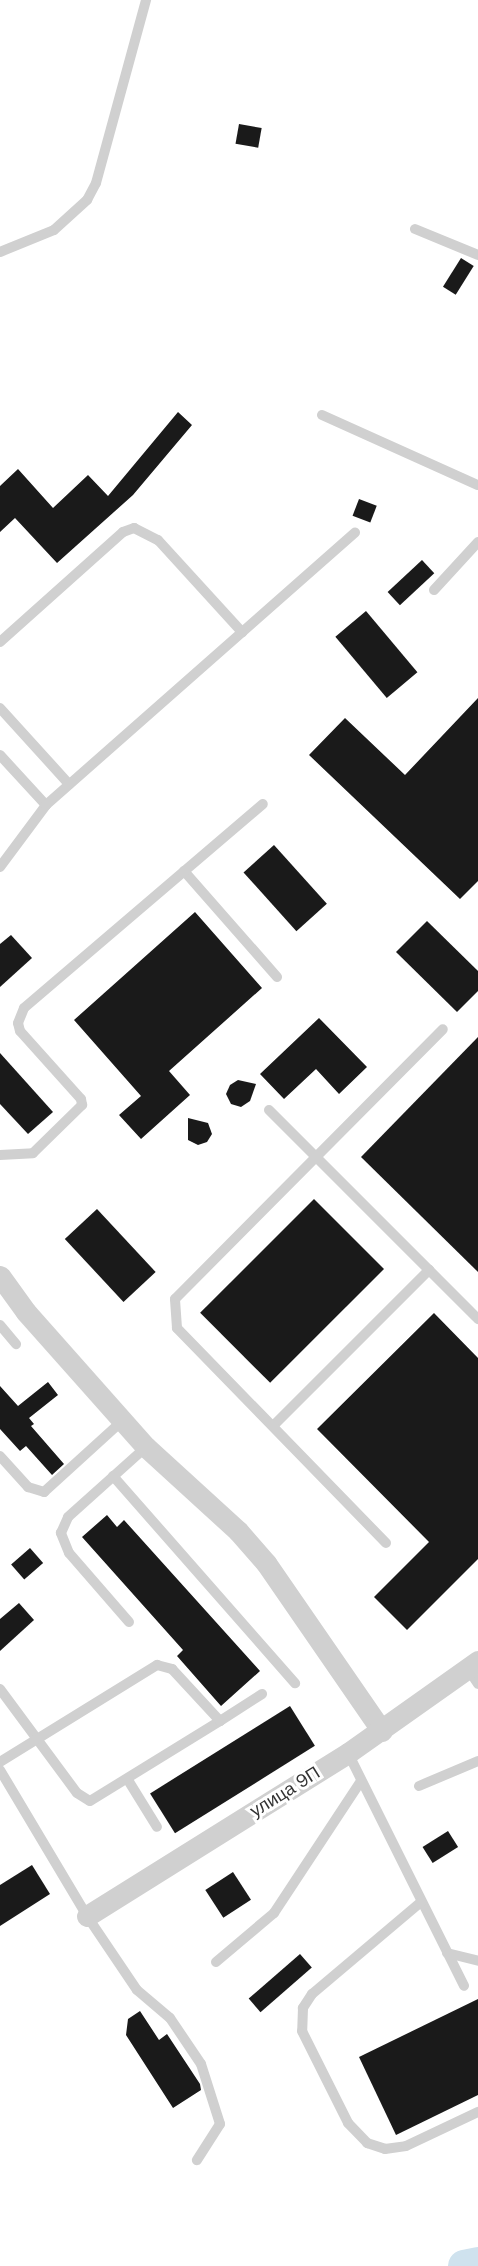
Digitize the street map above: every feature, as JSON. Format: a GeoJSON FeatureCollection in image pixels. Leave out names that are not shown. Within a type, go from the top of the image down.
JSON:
{"type":"FeatureCollection","features":[{"type":"Feature","properties":{"kind":"street"},"geometry":{"type":"LineString","coordinates":[[0,1276],[26,1312],[146,1447],[238,1531],[266,1563],[382,1731]]}},
{"type":"Feature","properties":{"kind":"street","name":"улица 9П"},"geometry":{"type":"LineString","coordinates":[[87,1916],[348,1754],[475,1671]]}},
{"type":"Feature","properties":{"kind":"lane"},"geometry":{"type":"LineString","coordinates":[[0,252],[54,230],[87,200],[96,183],[146,0]]}},
{"type":"Feature","properties":{"kind":"lane"},"geometry":{"type":"LineString","coordinates":[[415,229],[478,255]]}},
{"type":"Feature","properties":{"kind":"lane"},"geometry":{"type":"LineString","coordinates":[[322,415],[478,485]]}},
{"type":"Feature","properties":{"kind":"lane"},"geometry":{"type":"LineString","coordinates":[[0,642],[123,532],[134,528],[158,540],[242,632]]}},
{"type":"Feature","properties":{"kind":"lane"},"geometry":{"type":"LineString","coordinates":[[0,867],[46,805],[356,533]]}},
{"type":"Feature","properties":{"kind":"lane"},"geometry":{"type":"LineString","coordinates":[[434,590],[478,542]]}},
{"type":"Feature","properties":{"kind":"lane"},"geometry":{"type":"LineString","coordinates":[[0,708],[69,784]]}},
{"type":"Feature","properties":{"kind":"lane"},"geometry":{"type":"LineString","coordinates":[[0,755],[46,805]]}},
{"type":"Feature","properties":{"kind":"lane"},"geometry":{"type":"LineString","coordinates":[[0,1155],[33,1153],[82,1105],[81,1099],[20,1031],[18,1023],[24,1008],[263,804]]}},
{"type":"Feature","properties":{"kind":"lane"},"geometry":{"type":"LineString","coordinates":[[184,871],[277,976]]}},
{"type":"Feature","properties":{"kind":"lane"},"geometry":{"type":"LineString","coordinates":[[386,1543],[177,1328],[175,1299],[443,1029]]}},
{"type":"Feature","properties":{"kind":"lane"},"geometry":{"type":"LineString","coordinates":[[269,1110],[478,1319]]}},
{"type":"Feature","properties":{"kind":"lane"},"geometry":{"type":"LineString","coordinates":[[273,1426],[429,1270]]}},
{"type":"Feature","properties":{"kind":"lane"},"geometry":{"type":"LineString","coordinates":[[0,1325],[16,1344]]}},
{"type":"Feature","properties":{"kind":"lane"},"geometry":{"type":"LineString","coordinates":[[0,1456],[28,1487],[44,1492],[122,1421]]}},
{"type":"Feature","properties":{"kind":"lane"},"geometry":{"type":"LineString","coordinates":[[129,1622],[69,1553],[61,1533],[68,1517],[146,1447]]}},
{"type":"Feature","properties":{"kind":"lane"},"geometry":{"type":"LineString","coordinates":[[113,1476],[295,1683]]}},
{"type":"Feature","properties":{"kind":"lane"},"geometry":{"type":"LineString","coordinates":[[0,1762],[157,1665],[172,1669],[220,1721]]}},
{"type":"Feature","properties":{"kind":"lane"},"geometry":{"type":"LineString","coordinates":[[0,1689],[86,1799],[98,1799],[262,1694]]}},
{"type":"Feature","properties":{"kind":"lane"},"geometry":{"type":"LineString","coordinates":[[348,1754],[464,1986]]}},
{"type":"Feature","properties":{"kind":"lane"},"geometry":{"type":"LineString","coordinates":[[419,1786],[478,1761]]}},
{"type":"Feature","properties":{"kind":"lane"},"geometry":{"type":"LineString","coordinates":[[0,1770],[87,1916],[137,1990],[170,2019],[201,2064],[220,2124],[197,2160]]}},
{"type":"Feature","properties":{"kind":"lane"},"geometry":{"type":"LineString","coordinates":[[128,1780],[157,1827]]}},
{"type":"Feature","properties":{"kind":"lane"},"geometry":{"type":"LineString","coordinates":[[216,1962],[274,1913],[361,1781]]}},
{"type":"Feature","properties":{"kind":"lane"},"geometry":{"type":"LineString","coordinates":[[421,1902],[312,1994],[303,2008],[302,2031],[348,2123],[367,2143],[385,2149],[406,2146],[478,2112]]}},
{"type":"Feature","properties":{"kind":"lane"},"geometry":{"type":"LineString","coordinates":[[447,1953],[478,1960]]}},
{"type":"Feature","properties":{"kind":"building"},"geometry":{"type":"Polygon","coordinates":[[[239,124],[262,128],[258,148],[236,144],[239,124]]]}},
{"type":"Feature","properties":{"kind":"building"},"geometry":{"type":"Polygon","coordinates":[[[461,258],[474,266],[456,295],[443,287],[461,258]]]}},
{"type":"Feature","properties":{"kind":"building"},"geometry":{"type":"Polygon","coordinates":[[[178,412],[192,425],[133,495],[57,563],[15,518],[0,532],[0,486],[18,469],[53,508],[88,475],[108,496],[178,412]]]}},
{"type":"Feature","properties":{"kind":"building"},"geometry":{"type":"Polygon","coordinates":[[[359,499],[377,506],[370,523],[353,516],[359,499]]]}},
{"type":"Feature","properties":{"kind":"building"},"geometry":{"type":"Polygon","coordinates":[[[422,560],[434,573],[400,605],[388,592],[422,560]]]}},
{"type":"Feature","properties":{"kind":"building"},"geometry":{"type":"Polygon","coordinates":[[[366,611],[417,672],[387,698],[335,637],[366,611]]]}},
{"type":"Feature","properties":{"kind":"building"},"geometry":{"type":"Polygon","coordinates":[[[478,698],[478,881],[460,899],[309,755],[345,718],[405,775],[478,698]]]}},
{"type":"Feature","properties":{"kind":"building"},"geometry":{"type":"Polygon","coordinates":[[[274,845],[327,904],[296,931],[244,872],[274,845]]]}},
{"type":"Feature","properties":{"kind":"building"},"geometry":{"type":"Polygon","coordinates":[[[195,912],[262,988],[169,1071],[190,1095],[141,1139],[119,1115],[141,1096],[74,1020],[195,912]]]}},
{"type":"Feature","properties":{"kind":"building"},"geometry":{"type":"Polygon","coordinates":[[[427,921],[478,971],[478,991],[457,1012],[396,952],[427,921]]]}},
{"type":"Feature","properties":{"kind":"building"},"geometry":{"type":"Polygon","coordinates":[[[11,935],[32,958],[0,987],[0,944],[11,935]]]}},
{"type":"Feature","properties":{"kind":"building"},"geometry":{"type":"Polygon","coordinates":[[[319,1018],[367,1067],[339,1094],[316,1069],[284,1099],[260,1074],[319,1018]]]}},
{"type":"Feature","properties":{"kind":"building"},"geometry":{"type":"Polygon","coordinates":[[[478,1037],[478,1272],[361,1157],[478,1037]]]}},
{"type":"Feature","properties":{"kind":"building"},"geometry":{"type":"Polygon","coordinates":[[[0,1053],[53,1112],[28,1134],[0,1104],[0,1053]]]}},
{"type":"Feature","properties":{"kind":"building"},"geometry":{"type":"Polygon","coordinates":[[[238,1080],[256,1084],[250,1101],[241,1107],[231,1104],[226,1094],[230,1085],[238,1080]]]}},
{"type":"Feature","properties":{"kind":"building"},"geometry":{"type":"Polygon","coordinates":[[[188,1118],[208,1123],[212,1134],[207,1142],[198,1145],[188,1140],[188,1118]]]}},
{"type":"Feature","properties":{"kind":"building"},"geometry":{"type":"Polygon","coordinates":[[[314,1199],[384,1269],[270,1383],[200,1313],[314,1199]]]}},
{"type":"Feature","properties":{"kind":"building"},"geometry":{"type":"Polygon","coordinates":[[[97,1209],[156,1272],[123,1302],[65,1239],[97,1209]]]}},
{"type":"Feature","properties":{"kind":"building"},"geometry":{"type":"Polygon","coordinates":[[[434,1313],[478,1358],[478,1559],[407,1630],[374,1597],[429,1542],[317,1429],[434,1313]]]}},
{"type":"Feature","properties":{"kind":"building"},"geometry":{"type":"Polygon","coordinates":[[[48,1382],[58,1395],[29,1418],[34,1424],[31,1426],[64,1464],[52,1475],[26,1446],[20,1451],[0,1429],[0,1386],[18,1406],[48,1382]]]}},
{"type":"Feature","properties":{"kind":"building"},"geometry":{"type":"Polygon","coordinates":[[[107,1515],[117,1527],[124,1520],[260,1671],[221,1706],[177,1656],[183,1650],[82,1537],[107,1515]]]}},
{"type":"Feature","properties":{"kind":"building"},"geometry":{"type":"Polygon","coordinates":[[[30,1548],[43,1563],[24,1579],[11,1564],[30,1548]]]}},
{"type":"Feature","properties":{"kind":"building"},"geometry":{"type":"Polygon","coordinates":[[[19,1603],[34,1620],[0,1651],[0,1619],[19,1603]]]}},
{"type":"Feature","properties":{"kind":"building"},"geometry":{"type":"Polygon","coordinates":[[[290,1706],[315,1746],[175,1833],[150,1793],[290,1706]]]}},
{"type":"Feature","properties":{"kind":"building"},"geometry":{"type":"Polygon","coordinates":[[[448,1831],[458,1847],[433,1863],[423,1847],[448,1831]]]}},
{"type":"Feature","properties":{"kind":"building"},"geometry":{"type":"Polygon","coordinates":[[[32,1865],[50,1894],[0,1926],[0,1885],[32,1865]]]}},
{"type":"Feature","properties":{"kind":"building"},"geometry":{"type":"Polygon","coordinates":[[[233,1872],[251,1900],[223,1918],[205,1890],[233,1872]]]}},
{"type":"Feature","properties":{"kind":"building"},"geometry":{"type":"Polygon","coordinates":[[[300,1954],[312,1968],[260,2012],[249,1999],[300,1954]]]}},
{"type":"Feature","properties":{"kind":"building"},"geometry":{"type":"Polygon","coordinates":[[[478,1999],[478,2095],[396,2135],[359,2057],[478,1999]]]}},
{"type":"Feature","properties":{"kind":"building"},"geometry":{"type":"Polygon","coordinates":[[[140,2011],[159,2040],[167,2034],[200,2084],[201,2090],[173,2108],[126,2035],[128,2019],[140,2011]]]}},
{"type":"Feature","properties":{"kind":"waterway"},"geometry":{"type":"LineString","coordinates":[[464,2266],[478,2263]]}}]}
